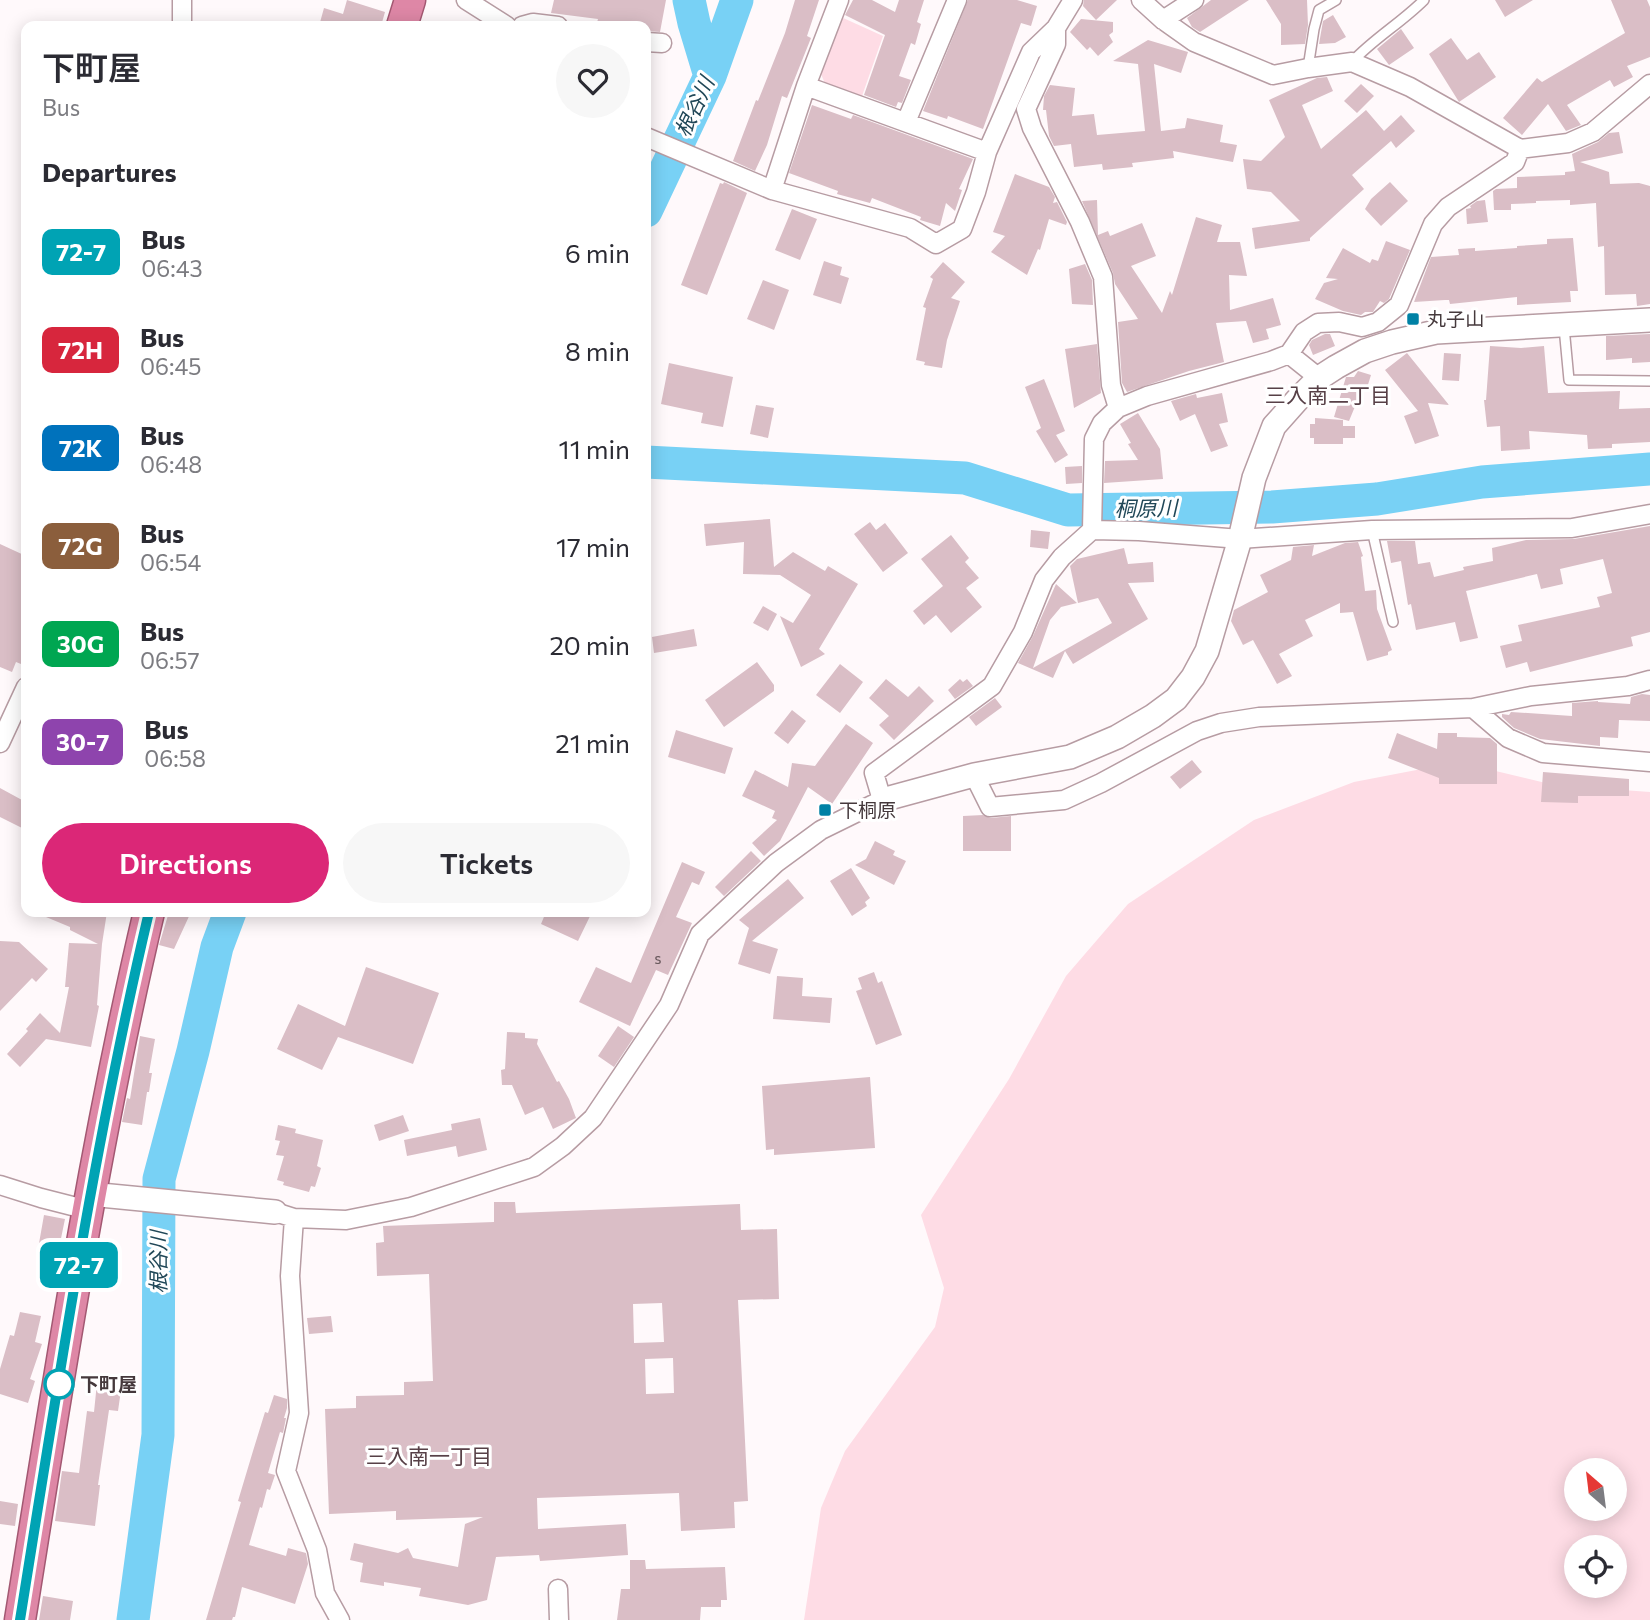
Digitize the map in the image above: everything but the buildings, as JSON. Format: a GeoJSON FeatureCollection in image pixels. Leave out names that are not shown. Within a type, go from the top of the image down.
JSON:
{"type":"FeatureCollection","features":[{"type":"Feature","properties":{"kind":"highway"},"geometry":{"type":"LineString","coordinates":[[404,21],[410,0]]}},
{"type":"Feature","properties":{"kind":"highway"},"geometry":{"type":"LineString","coordinates":[[20,1620],[89,1202],[125,1013],[148,917]]}},
{"type":"Feature","properties":{"kind":"street"},"geometry":{"type":"LineString","coordinates":[[182,0],[182,21]]}},
{"type":"Feature","properties":{"kind":"street"},"geometry":{"type":"LineString","coordinates":[[466,0],[499,21]]}},
{"type":"Feature","properties":{"kind":"street"},"geometry":{"type":"LineString","coordinates":[[772,190],[806,86],[839,0]]}},
{"type":"Feature","properties":{"kind":"street"},"geometry":{"type":"LineString","coordinates":[[906,122],[957,0]]}},
{"type":"Feature","properties":{"kind":"street"},"geometry":{"type":"LineString","coordinates":[[651,139],[772,190],[910,228],[936,244],[962,229],[987,152],[1031,52],[1056,28],[1073,0]]}},
{"type":"Feature","properties":{"kind":"street"},"geometry":{"type":"LineString","coordinates":[[1141,0],[1163,20],[1194,41],[1273,75],[1352,62],[1410,87],[1520,149],[1568,144],[1593,132],[1650,84]]}},
{"type":"Feature","properties":{"kind":"street"},"geometry":{"type":"LineString","coordinates":[[1163,20],[1194,0]]}},
{"type":"Feature","properties":{"kind":"street"},"geometry":{"type":"LineString","coordinates":[[1056,28],[1056,44],[1026,109],[1032,128],[1080,222],[1103,277],[1111,385],[1118,408]]}},
{"type":"Feature","properties":{"kind":"street"},"geometry":{"type":"LineString","coordinates":[[806,86],[987,152]]}},
{"type":"Feature","properties":{"kind":"street"},"geometry":{"type":"LineString","coordinates":[[882,800],[874,774],[992,686],[1023,632],[1044,580],[1092,527],[1094,439],[1102,423],[1118,408],[1147,396],[1289,354],[1304,332],[1318,323],[1339,322],[1362,327],[1378,322],[1399,305],[1433,224],[1448,208],[1515,162],[1520,149]]}},
{"type":"Feature","properties":{"kind":"street"},"geometry":{"type":"LineString","coordinates":[[0,1185],[41,1198],[89,1202],[136,1200],[346,1220],[411,1207],[534,1167],[564,1146],[593,1118],[669,1005],[700,934],[776,863],[821,830],[882,800],[974,775],[1070,757],[1117,737],[1176,699],[1207,652],[1254,478],[1274,426],[1319,378],[1364,351],[1436,332],[1650,320]]}},
{"type":"Feature","properties":{"kind":"street"},"geometry":{"type":"LineString","coordinates":[[1289,354],[1319,378]]}},
{"type":"Feature","properties":{"kind":"street"},"geometry":{"type":"LineString","coordinates":[[1092,527],[1241,534],[1572,528],[1650,514]]}},
{"type":"Feature","properties":{"kind":"street"},"geometry":{"type":"LineString","coordinates":[[974,775],[990,807],[1064,800],[1197,731],[1221,723],[1259,717],[1473,708],[1531,696],[1628,686],[1650,680]]}},
{"type":"Feature","properties":{"kind":"street"},"geometry":{"type":"LineString","coordinates":[[0,743],[21,698]]}},
{"type":"Feature","properties":{"kind":"street"},"geometry":{"type":"LineString","coordinates":[[1473,708],[1508,738],[1543,753],[1650,762]]}},
{"type":"Feature","properties":{"kind":"street"},"geometry":{"type":"LineString","coordinates":[[285,1215],[299,1413],[286,1471],[317,1550],[325,1593],[340,1620]]}},
{"type":"Feature","properties":{"kind":"street"},"geometry":{"type":"LineString","coordinates":[[558,1589],[559,1620]]}},
{"type":"Feature","properties":{"kind":"lane"},"geometry":{"type":"LineString","coordinates":[[1308,68],[1320,10],[1336,0]]}},
{"type":"Feature","properties":{"kind":"lane"},"geometry":{"type":"LineString","coordinates":[[1352,62],[1365,47],[1410,14],[1424,0]]}},
{"type":"Feature","properties":{"kind":"lane"},"geometry":{"type":"LineString","coordinates":[[1564,326],[1569,380],[1650,381]]}},
{"type":"Feature","properties":{"kind":"lane"},"geometry":{"type":"LineString","coordinates":[[1372,530],[1393,622]]}},
{"type":"Feature","properties":{"kind":"shaded area"},"geometry":{"type":"Polygon","coordinates":[[[841,17],[883,36],[862,96],[826,86],[821,74],[841,17]]]}},
{"type":"Feature","properties":{"kind":"shaded area"},"geometry":{"type":"Polygon","coordinates":[[[1458,762],[1554,785],[1650,792],[1650,1620],[804,1620],[821,1508],[845,1451],[935,1327],[944,1288],[921,1215],[1009,1079],[1066,976],[1128,904],[1254,820],[1354,782],[1458,762]]]}},
{"type":"Feature","properties":{"kind":"waterway"},"geometry":{"type":"LineString","coordinates":[[689,0],[710,76]]}},
{"type":"Feature","properties":{"kind":"waterway","name":"根谷川"},"geometry":{"type":"LineString","coordinates":[[651,200],[710,76],[737,0]]}},
{"type":"Feature","properties":{"kind":"waterway","name":"桐原川"},"geometry":{"type":"LineString","coordinates":[[651,462],[965,478],[1068,510],[1272,507],[1377,499],[1482,482],[1650,469]]}},
{"type":"Feature","properties":{"kind":"waterway","name":"根谷川"},"geometry":{"type":"LineString","coordinates":[[133,1620],[158,1435],[159,1179],[217,947],[228,917]]}},
{"type":"Feature","properties":{"kind":"bus line","name":"72-7"},"geometry":{"type":"LineString","coordinates":[[20,1620],[90,1194],[125,1013],[148,917]]}},
{"type":"Feature","properties":{"kind":"place","name":"丸子山"},"geometry":{"type":"Point","coordinates":[1413,319]}},
{"type":"Feature","properties":{"kind":"place","name":"下桐原"},"geometry":{"type":"Point","coordinates":[825,810]}},
{"type":"Feature","properties":{"kind":"place","name":"下町屋"},"geometry":{"type":"Point","coordinates":[59,1384]}},
{"type":"Feature","properties":{"kind":"district","name":"三入南二丁目"},"geometry":{"type":"Point","coordinates":[1328,396]}},
{"type":"Feature","properties":{"kind":"district","name":"三入南一丁目"},"geometry":{"type":"Point","coordinates":[429,1457]}}]}
